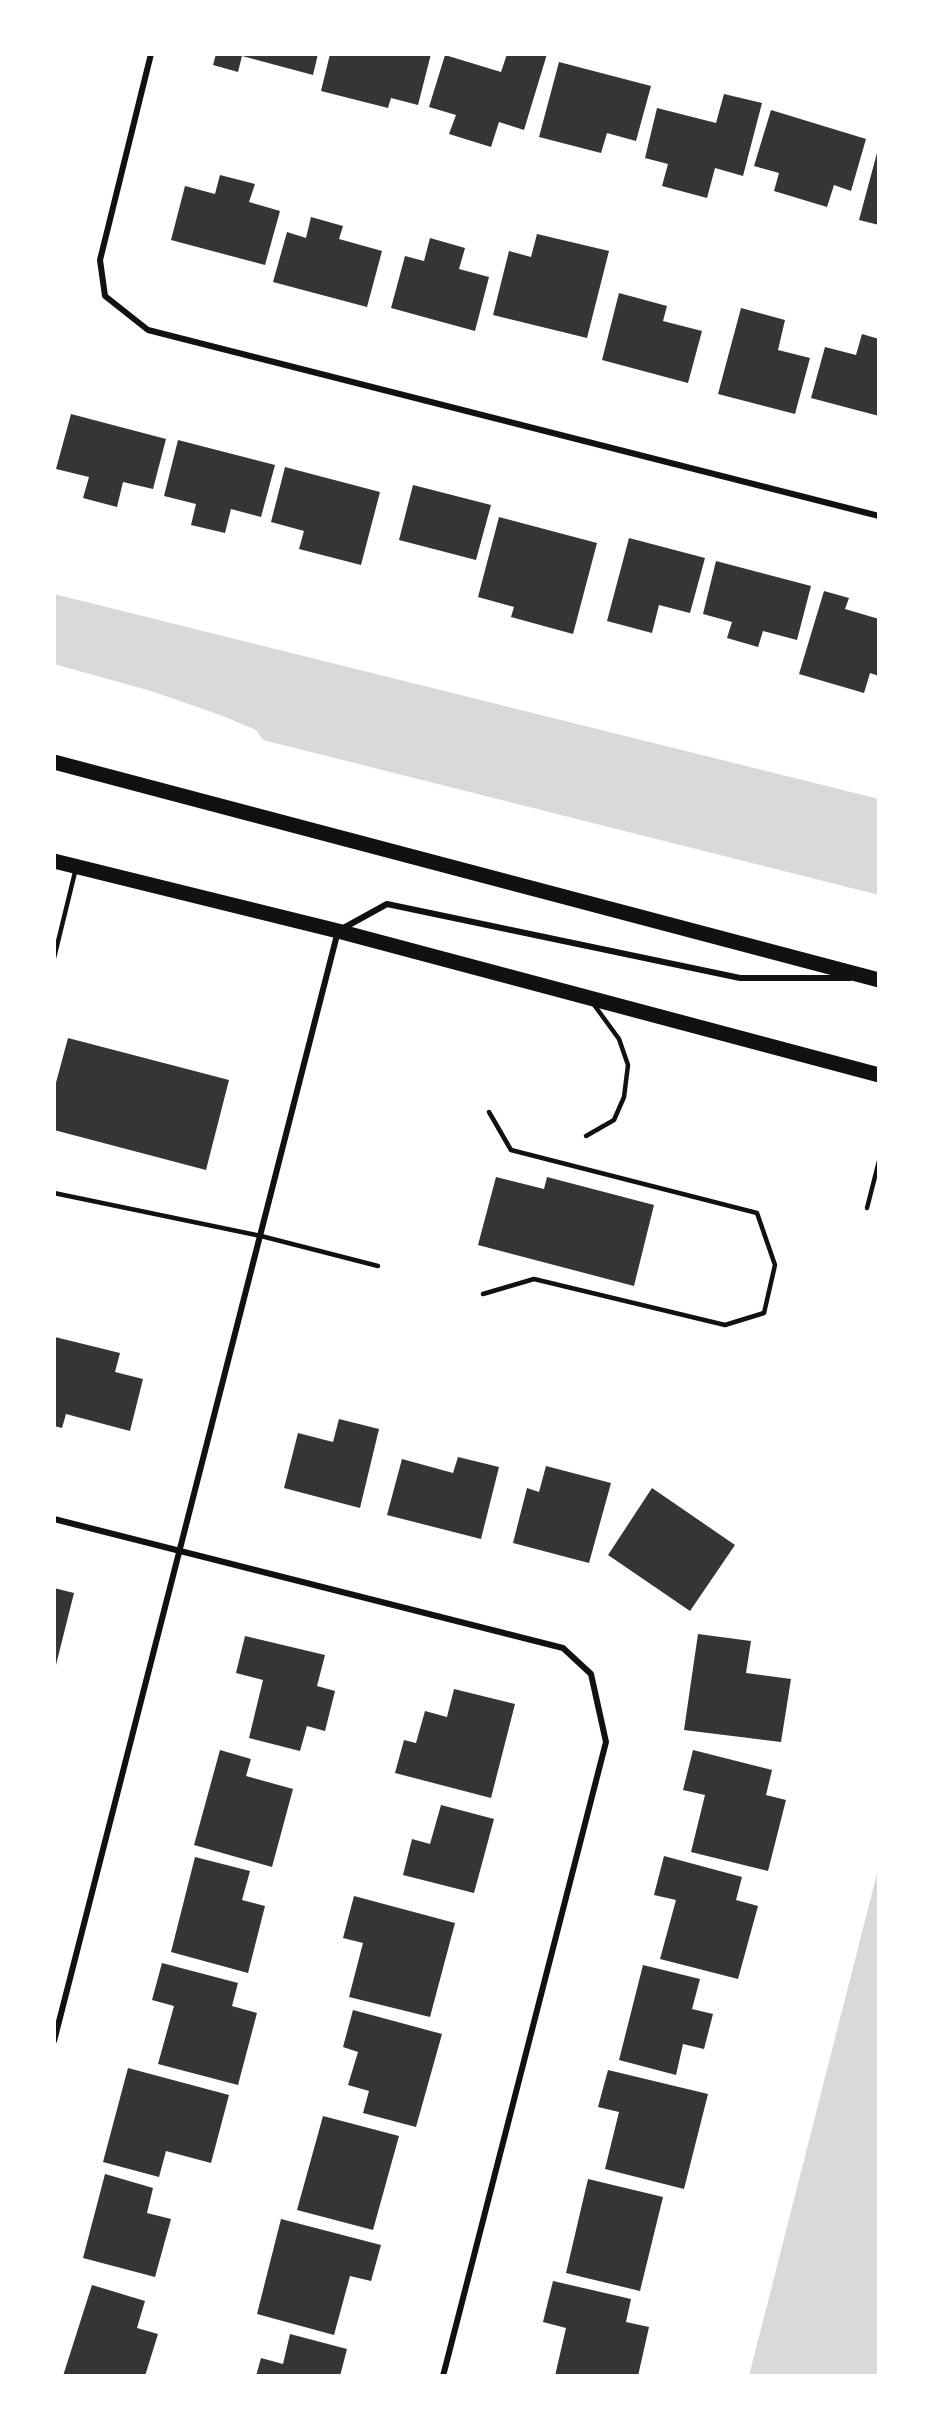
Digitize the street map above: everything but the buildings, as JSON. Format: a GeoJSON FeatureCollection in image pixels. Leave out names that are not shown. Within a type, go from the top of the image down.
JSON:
{"type":"FeatureCollection","features":[{"type":"Feature","properties":{"kind":"main road"},"geometry":{"type":"LineString","coordinates":[[54,762],[877,979]]}},
{"type":"Feature","properties":{"kind":"main road"},"geometry":{"type":"LineString","coordinates":[[54,861],[338,931],[879,1075]]}},
{"type":"Feature","properties":{"kind":"street"},"geometry":{"type":"LineString","coordinates":[[151,54],[99,260],[105,296],[148,330],[879,516]]}},
{"type":"Feature","properties":{"kind":"street"},"geometry":{"type":"LineString","coordinates":[[54,2041],[338,931],[387,904],[740,978],[877,979]]}},
{"type":"Feature","properties":{"kind":"street"},"geometry":{"type":"LineString","coordinates":[[54,1519],[563,1648],[591,1674],[606,1742],[443,2376]]}},
{"type":"Feature","properties":{"kind":"lane"},"geometry":{"type":"LineString","coordinates":[[54,958],[76,866]]}},
{"type":"Feature","properties":{"kind":"lane"},"geometry":{"type":"LineString","coordinates":[[586,1136],[614,1120],[624,1097],[628,1065],[619,1039],[588,998]]}},
{"type":"Feature","properties":{"kind":"lane"},"geometry":{"type":"LineString","coordinates":[[483,1294],[534,1279],[725,1325],[764,1313],[776,1265],[757,1213],[511,1150],[489,1112]]}},
{"type":"Feature","properties":{"kind":"lane"},"geometry":{"type":"LineString","coordinates":[[867,1208],[879,1161]]}},
{"type":"Feature","properties":{"kind":"lane"},"geometry":{"type":"LineString","coordinates":[[54,1193],[261,1236],[378,1266]]}},
{"type":"Feature","properties":{"kind":"shaded area"},"geometry":{"type":"Polygon","coordinates":[[[54,594],[879,799],[879,895],[263,740],[256,730],[223,716],[151,691],[54,664],[54,594]]]}},
{"type":"Feature","properties":{"kind":"shaded area"},"geometry":{"type":"Polygon","coordinates":[[[879,1865],[879,2376],[749,2376],[871,1897],[879,1865]]]}}]}
